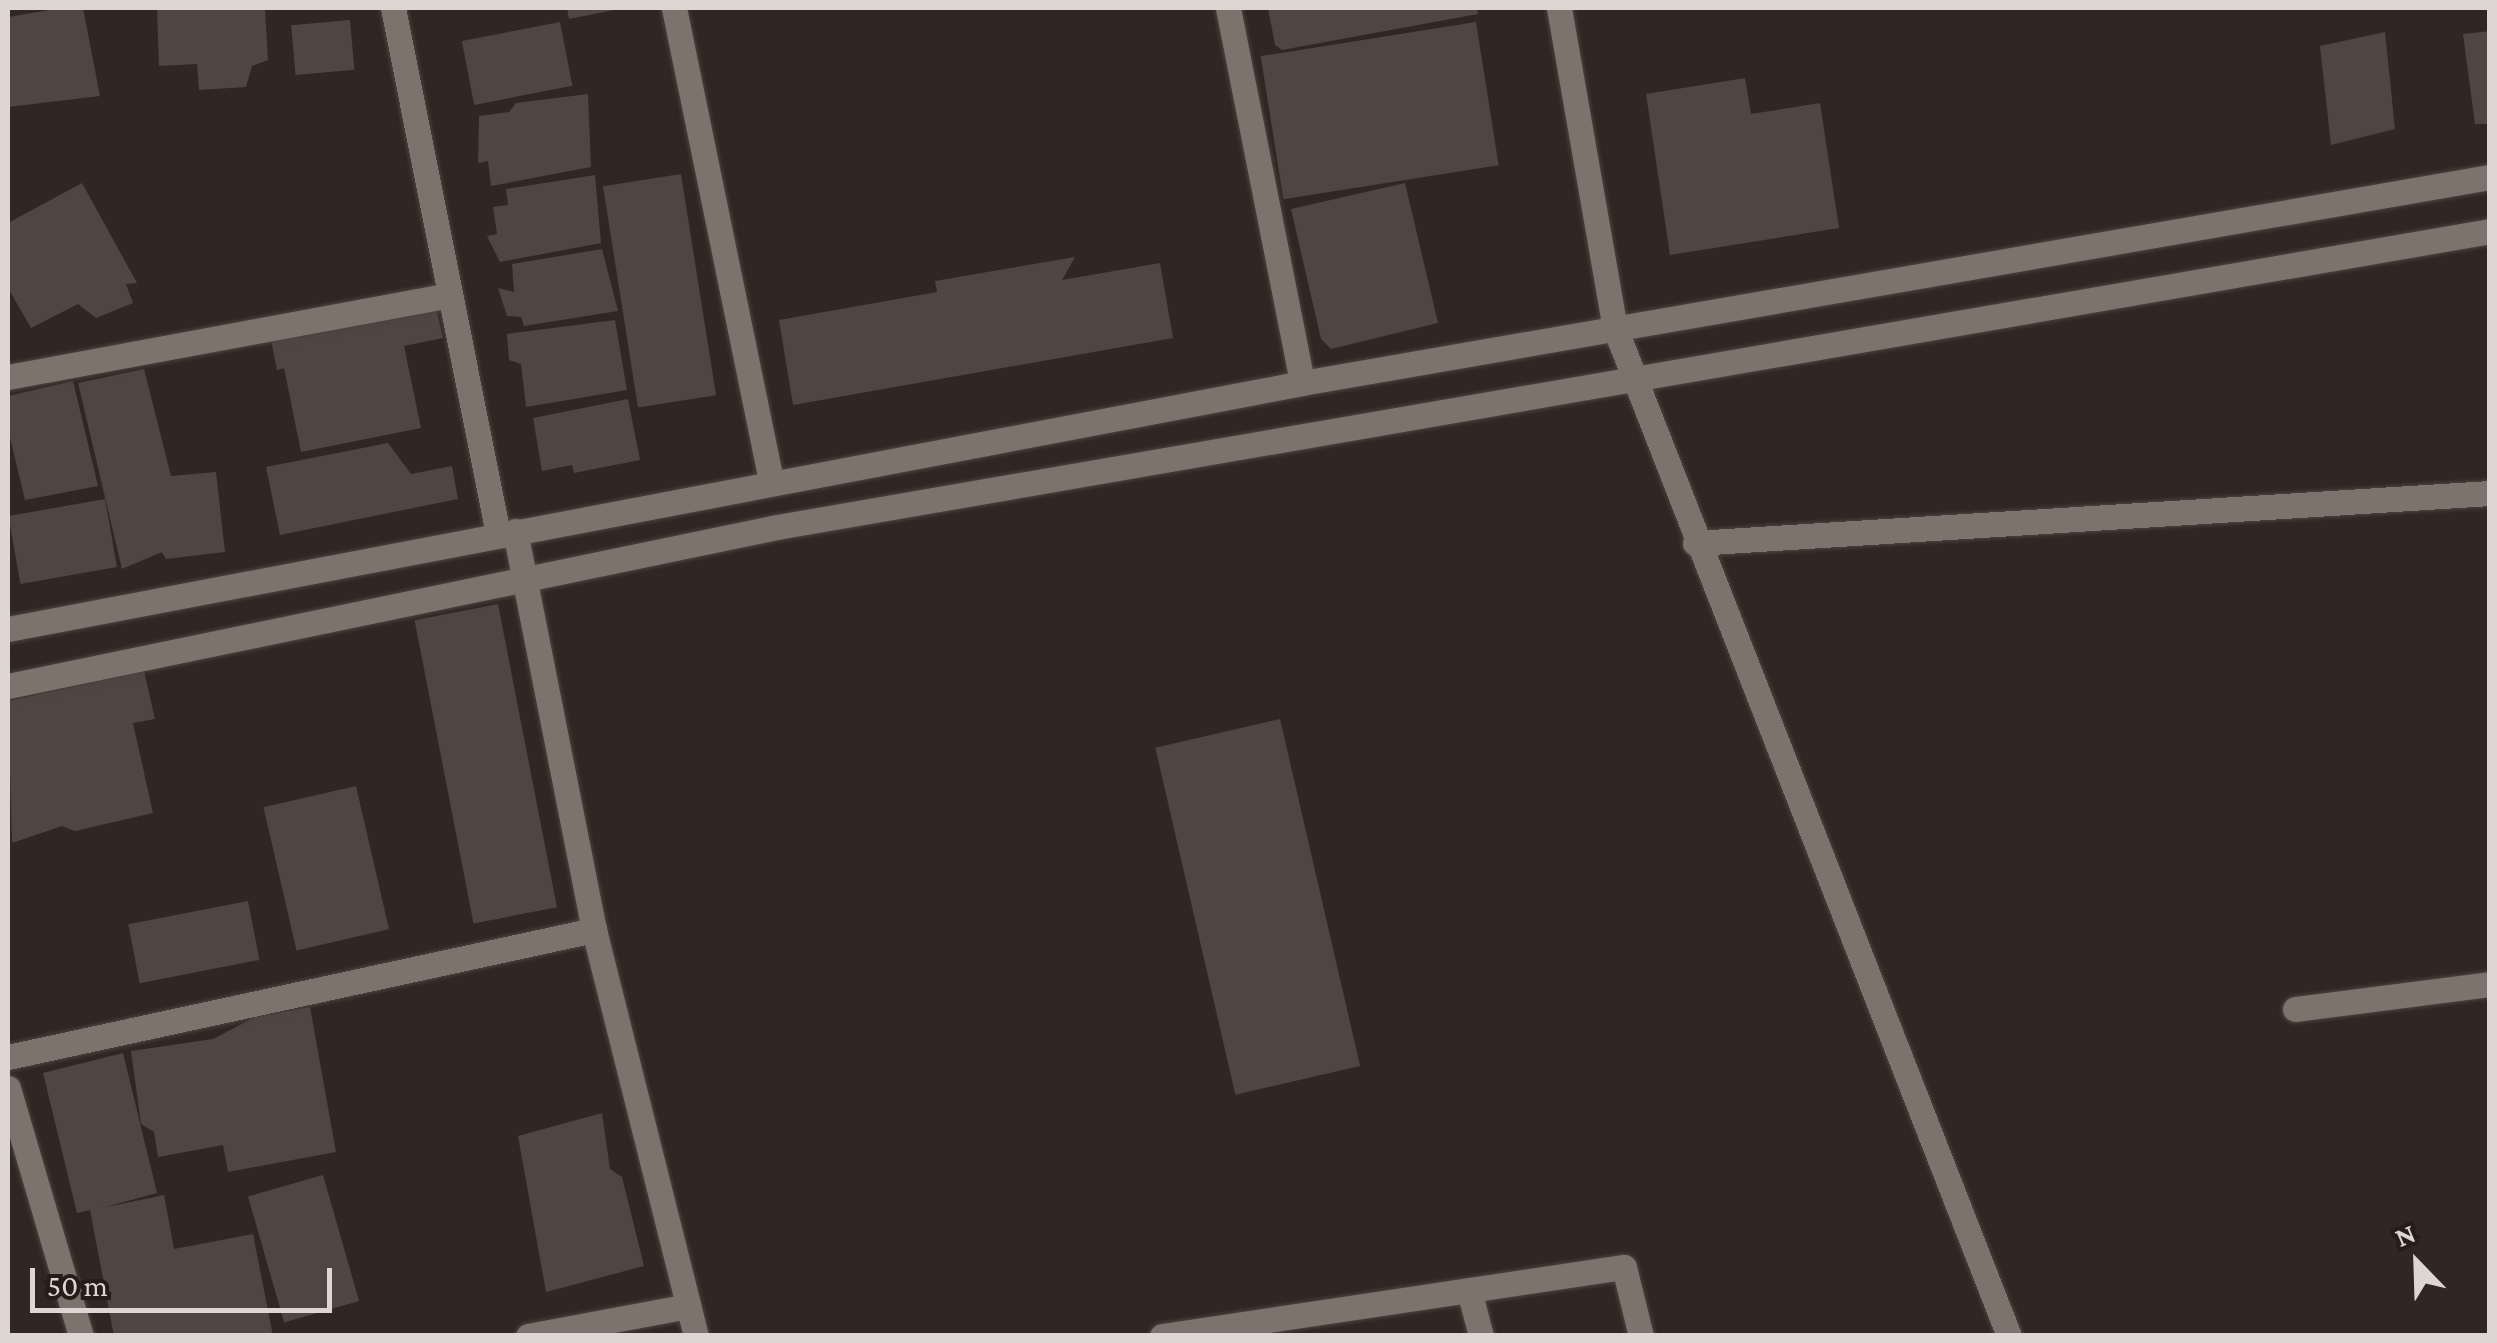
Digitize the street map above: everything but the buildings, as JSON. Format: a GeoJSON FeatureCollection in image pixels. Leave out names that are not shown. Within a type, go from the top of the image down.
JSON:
{"type":"FeatureCollection","features":[{"type":"Feature","properties":{"kind":"street"},"geometry":{"type":"LineString","coordinates":[[393,8],[449,295],[521,581],[594,930],[696,1336]]}},
{"type":"Feature","properties":{"kind":"street"},"geometry":{"type":"LineString","coordinates":[[674,8],[771,481]]}},
{"type":"Feature","properties":{"kind":"street"},"geometry":{"type":"LineString","coordinates":[[1228,8],[1302,382]]}},
{"type":"Feature","properties":{"kind":"street"},"geometry":{"type":"LineString","coordinates":[[1559,8],[1616,328],[1695,542],[2010,1336]]}},
{"type":"Feature","properties":{"kind":"street"},"geometry":{"type":"LineString","coordinates":[[8,629],[1302,382],[2490,177]]}},
{"type":"Feature","properties":{"kind":"street"},"geometry":{"type":"LineString","coordinates":[[8,686],[777,527],[2490,231]]}},
{"type":"Feature","properties":{"kind":"street"},"geometry":{"type":"LineString","coordinates":[[8,378],[449,295]]}},
{"type":"Feature","properties":{"kind":"street"},"geometry":{"type":"LineString","coordinates":[[1695,542],[2490,492]]}},
{"type":"Feature","properties":{"kind":"street"},"geometry":{"type":"LineString","coordinates":[[8,1057],[594,930]]}},
{"type":"Feature","properties":{"kind":"street"},"geometry":{"type":"LineString","coordinates":[[2295,1009],[2490,984]]}},
{"type":"Feature","properties":{"kind":"street"},"geometry":{"type":"LineString","coordinates":[[8,1088],[81,1336]]}},
{"type":"Feature","properties":{"kind":"street"},"geometry":{"type":"LineString","coordinates":[[1162,1336],[1318,1324],[1468,1290],[1624,1266],[1640,1336]]}},
{"type":"Feature","properties":{"kind":"street"},"geometry":{"type":"LineString","coordinates":[[1468,1290],[1481,1336]]}},
{"type":"Feature","properties":{"kind":"street"},"geometry":{"type":"LineString","coordinates":[[528,1336],[688,1306]]}}]}
